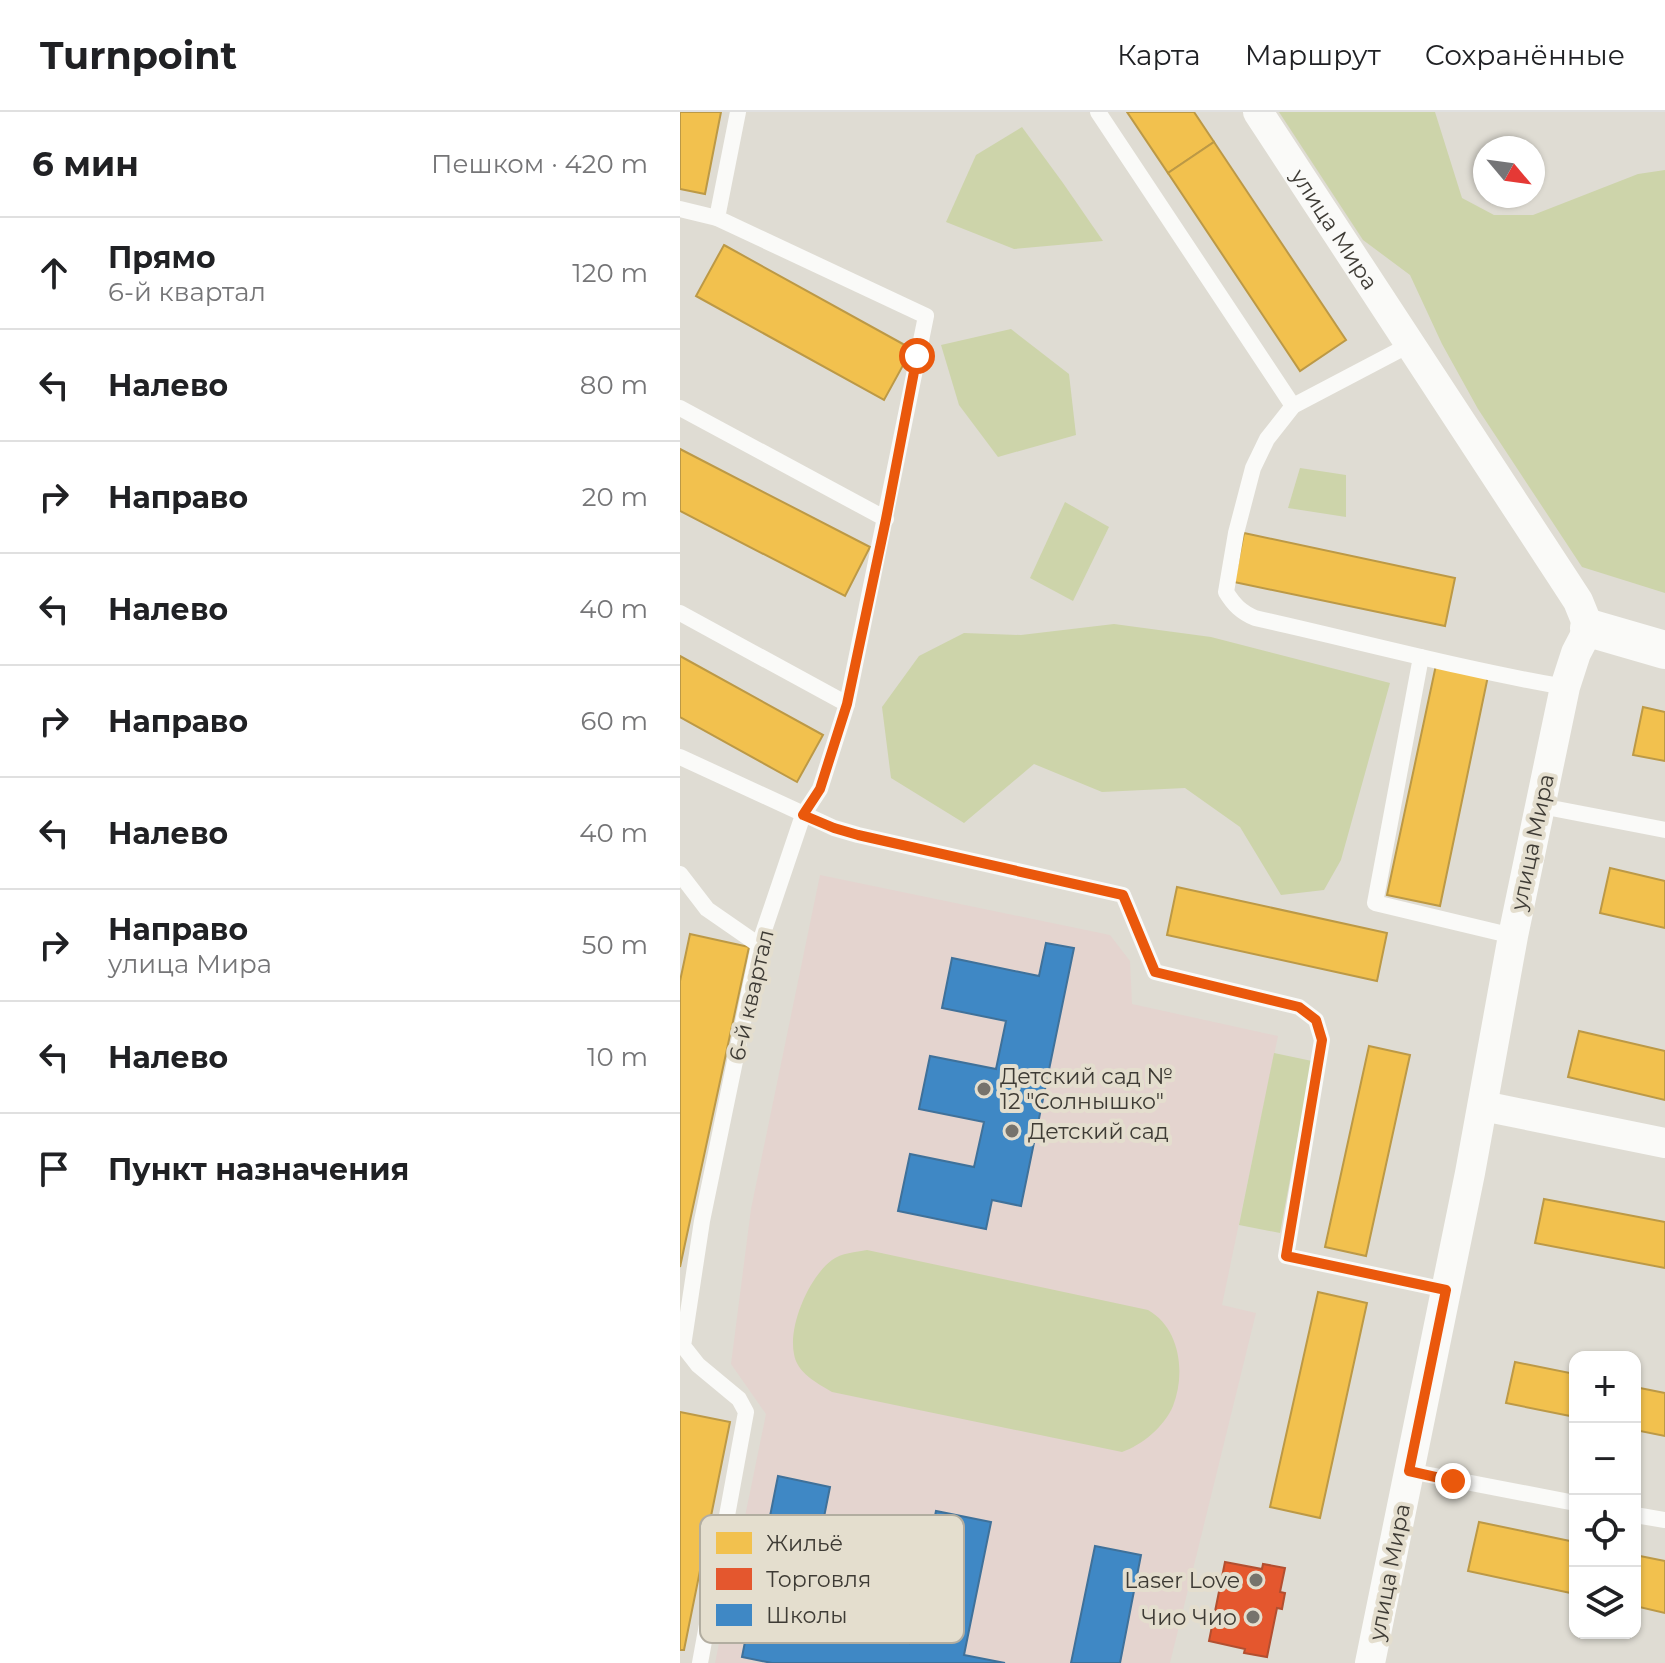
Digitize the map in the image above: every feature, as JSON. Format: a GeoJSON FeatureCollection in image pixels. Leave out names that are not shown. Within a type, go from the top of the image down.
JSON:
{"type":"FeatureCollection","features":[{"type":"Feature","properties":{"kind":"street","name":"улица Мира"},"geometry":{"type":"LineString","coordinates":[[1258,112],[1571,591],[1589,628],[1576,653],[1565,687],[1370,1663]]}},
{"type":"Feature","properties":{"kind":"street"},"geometry":{"type":"LineString","coordinates":[[1589,628],[1665,650]]}},
{"type":"Feature","properties":{"kind":"street"},"geometry":{"type":"LineString","coordinates":[[1483,1106],[1665,1143]]}},
{"type":"Feature","properties":{"kind":"lane"},"geometry":{"type":"LineString","coordinates":[[680,209],[717,218],[738,112]]}},
{"type":"Feature","properties":{"kind":"lane"},"geometry":{"type":"LineString","coordinates":[[1098,112],[1293,406]]}},
{"type":"Feature","properties":{"kind":"lane","name":"6-й квартал"},"geometry":{"type":"LineString","coordinates":[[717,218],[926,316],[847,704],[820,789],[803,815],[759,945],[702,1221],[683,1346],[698,1365],[739,1399],[746,1412],[727,1515]]}},
{"type":"Feature","properties":{"kind":"lane"},"geometry":{"type":"LineString","coordinates":[[1411,344],[1293,406],[1267,439],[1253,468],[1236,533],[1226,592],[1233,604],[1255,618],[1522,680],[1565,687]]}},
{"type":"Feature","properties":{"kind":"lane"},"geometry":{"type":"LineString","coordinates":[[680,408],[886,519]]}},
{"type":"Feature","properties":{"kind":"lane"},"geometry":{"type":"LineString","coordinates":[[680,613],[847,704]]}},
{"type":"Feature","properties":{"kind":"lane"},"geometry":{"type":"LineString","coordinates":[[1421,657],[1375,903],[1513,936]]}},
{"type":"Feature","properties":{"kind":"lane"},"geometry":{"type":"LineString","coordinates":[[680,757],[834,828],[1123,895],[1155,972],[1299,1007],[1316,1020],[1322,1040],[1286,1256],[1446,1290]]}},
{"type":"Feature","properties":{"kind":"lane"},"geometry":{"type":"LineString","coordinates":[[1541,806],[1665,830]]}},
{"type":"Feature","properties":{"kind":"lane"},"geometry":{"type":"LineString","coordinates":[[680,874],[707,909],[759,945]]}},
{"type":"Feature","properties":{"kind":"lane"},"geometry":{"type":"LineString","coordinates":[[1409,1471],[1569,1502]]}},
{"type":"Feature","properties":{"kind":"lane"},"geometry":{"type":"LineString","coordinates":[[1641,1516],[1665,1520]]}},
{"type":"Feature","properties":{"kind":"lane","name":"6-й квартал"},"geometry":{"type":"LineString","coordinates":[[700,1663],[704,1643]]}},
{"type":"Feature","properties":{"kind":"shaded area"},"geometry":{"type":"Polygon","coordinates":[[[820,875],[1110,935],[1130,961],[1132,1004],[1278,1036],[1222,1305],[1256,1313],[1170,1663],[715,1663],[719,1643],[964,1643],[964,1515],[745,1515],[766,1414],[731,1364],[751,1209],[820,875]]]}},
{"type":"Feature","properties":{"kind":"green space"},"geometry":{"type":"Polygon","coordinates":[[[1279,112],[1435,112],[1462,198],[1473,204],[1473,208],[1481,208],[1494,215],[1533,215],[1638,174],[1665,170],[1665,593],[1582,567],[1478,409],[1442,344],[1410,275],[1363,240],[1279,112]]]}},
{"type":"Feature","properties":{"kind":"green space"},"geometry":{"type":"Polygon","coordinates":[[[1022,127],[1103,241],[1014,249],[946,222],[976,155],[1022,127]]]}},
{"type":"Feature","properties":{"kind":"green space"},"geometry":{"type":"Polygon","coordinates":[[[1011,329],[1069,374],[1076,435],[998,457],[959,405],[941,345],[1011,329]]]}},
{"type":"Feature","properties":{"kind":"green space"},"geometry":{"type":"Polygon","coordinates":[[[1300,468],[1346,475],[1346,517],[1288,508],[1300,468]]]}},
{"type":"Feature","properties":{"kind":"green space"},"geometry":{"type":"Polygon","coordinates":[[[1065,502],[1109,527],[1073,601],[1030,578],[1065,502]]]}},
{"type":"Feature","properties":{"kind":"green space"},"geometry":{"type":"Polygon","coordinates":[[[1114,624],[1211,637],[1390,683],[1341,860],[1324,890],[1281,895],[1240,827],[1185,788],[1102,792],[1034,764],[964,823],[891,778],[882,707],[919,656],[964,633],[1021,635],[1114,624]]]}},
{"type":"Feature","properties":{"kind":"green space"},"geometry":{"type":"Polygon","coordinates":[[[1274,1053],[1312,1061],[1280,1233],[1239,1225],[1274,1053]]]}},
{"type":"Feature","properties":{"kind":"green space"},"geometry":{"type":"Polygon","coordinates":[[[867,1250],[1148,1310],[1167,1328],[1177,1352],[1179,1380],[1169,1414],[1152,1434],[1122,1452],[832,1392],[808,1377],[796,1361],[793,1343],[797,1316],[808,1290],[832,1260],[867,1250]]]}},
{"type":"Feature","properties":{"kind":"building: Жильё"},"geometry":{"type":"Polygon","coordinates":[[[680,112],[721,112],[705,194],[680,189],[680,112]]]}},
{"type":"Feature","properties":{"kind":"building: Жильё"},"geometry":{"type":"Polygon","coordinates":[[[1127,112],[1194,112],[1214,142],[1168,173],[1127,112]]]}},
{"type":"Feature","properties":{"kind":"building: Жильё"},"geometry":{"type":"Polygon","coordinates":[[[1214,142],[1346,340],[1300,371],[1168,173],[1214,142]]]}},
{"type":"Feature","properties":{"kind":"building: Жильё"},"geometry":{"type":"Polygon","coordinates":[[[724,245],[912,349],[884,400],[696,296],[724,245]]]}},
{"type":"Feature","properties":{"kind":"building: Жильё"},"geometry":{"type":"Polygon","coordinates":[[[680,449],[870,547],[845,596],[680,511],[680,449]]]}},
{"type":"Feature","properties":{"kind":"building: Жильё"},"geometry":{"type":"Polygon","coordinates":[[[1244,533],[1455,578],[1445,626],[1234,582],[1244,533]]]}},
{"type":"Feature","properties":{"kind":"building: Жильё"},"geometry":{"type":"Polygon","coordinates":[[[680,656],[823,735],[797,782],[680,717],[680,656]]]}},
{"type":"Feature","properties":{"kind":"building: Жильё"},"geometry":{"type":"Polygon","coordinates":[[[1436,665],[1488,676],[1440,906],[1387,895],[1436,665]]]}},
{"type":"Feature","properties":{"kind":"building: Жильё"},"geometry":{"type":"Polygon","coordinates":[[[1643,707],[1665,712],[1665,761],[1633,755],[1643,707]]]}},
{"type":"Feature","properties":{"kind":"building: Жильё"},"geometry":{"type":"Polygon","coordinates":[[[1610,868],[1665,881],[1665,928],[1600,913],[1610,868]]]}},
{"type":"Feature","properties":{"kind":"building: Жильё"},"geometry":{"type":"Polygon","coordinates":[[[1177,887],[1387,933],[1377,981],[1167,935],[1177,887]]]}},
{"type":"Feature","properties":{"kind":"building: Жильё"},"geometry":{"type":"Polygon","coordinates":[[[690,934],[749,947],[680,1267],[680,981],[690,934]]]}},
{"type":"Feature","properties":{"kind":"building: Жильё"},"geometry":{"type":"Polygon","coordinates":[[[1579,1031],[1665,1051],[1665,1100],[1568,1077],[1579,1031]]]}},
{"type":"Feature","properties":{"kind":"building: Жильё"},"geometry":{"type":"Polygon","coordinates":[[[1369,1046],[1410,1055],[1366,1256],[1325,1247],[1369,1046]]]}},
{"type":"Feature","properties":{"kind":"building: Жильё"},"geometry":{"type":"Polygon","coordinates":[[[1544,1199],[1665,1222],[1665,1268],[1535,1243],[1544,1199]]]}},
{"type":"Feature","properties":{"kind":"building: Жильё"},"geometry":{"type":"Polygon","coordinates":[[[1318,1292],[1367,1303],[1320,1518],[1270,1507],[1318,1292]]]}},
{"type":"Feature","properties":{"kind":"building: Жильё"},"geometry":{"type":"Polygon","coordinates":[[[1515,1362],[1569,1373],[1569,1416],[1506,1403],[1515,1362]]]}},
{"type":"Feature","properties":{"kind":"building: Жильё"},"geometry":{"type":"Polygon","coordinates":[[[1641,1388],[1665,1393],[1665,1436],[1641,1431],[1641,1388]]]}},
{"type":"Feature","properties":{"kind":"building: Жильё"},"geometry":{"type":"Polygon","coordinates":[[[680,1412],[730,1422],[711,1515],[700,1515],[700,1571],[684,1650],[680,1650],[680,1412]]]}},
{"type":"Feature","properties":{"kind":"building: Жильё"},"geometry":{"type":"Polygon","coordinates":[[[1479,1522],[1569,1541],[1569,1593],[1468,1571],[1479,1522]]]}},
{"type":"Feature","properties":{"kind":"building: Жильё"},"geometry":{"type":"Polygon","coordinates":[[[1641,1556],[1665,1561],[1665,1613],[1641,1607],[1641,1556]]]}},
{"type":"Feature","properties":{"kind":"building: Торговля"},"geometry":{"type":"Polygon","coordinates":[[[1225,1562],[1262,1569],[1263,1564],[1285,1568],[1280,1592],[1285,1593],[1282,1609],[1277,1608],[1267,1657],[1209,1641],[1225,1562]]]}},
{"type":"Feature","properties":{"kind":"building: Школы","name":"Детский сад № 12 \"Солнышко\""},"geometry":{"type":"Polygon","coordinates":[[[1046,943],[1074,948],[1021,1206],[992,1200],[986,1229],[898,1211],[910,1154],[974,1167],[984,1122],[919,1109],[930,1056],[996,1069],[1006,1021],[942,1008],[952,958],[1039,976],[1046,943]]]}},
{"type":"Feature","properties":{"kind":"building: Школы"},"geometry":{"type":"Polygon","coordinates":[[[778,1476],[830,1487],[824,1515],[770,1515],[778,1476]]]}},
{"type":"Feature","properties":{"kind":"building: Школы"},"geometry":{"type":"Polygon","coordinates":[[[936,1511],[956,1515],[935,1515],[936,1511]]]}},
{"type":"Feature","properties":{"kind":"building: Школы"},"geometry":{"type":"Polygon","coordinates":[[[964,1517],[991,1522],[964,1655],[1005,1663],[772,1663],[742,1657],[745,1643],[964,1643],[964,1517]]]}},
{"type":"Feature","properties":{"kind":"building: Школы"},"geometry":{"type":"Polygon","coordinates":[[[1095,1546],[1141,1555],[1120,1663],[1071,1663],[1095,1546]]]}},
{"type":"Feature","properties":{"kind":"place","name":"Детский сад № 12 \"Солнышко\""},"geometry":{"type":"Point","coordinates":[984,1089]}},
{"type":"Feature","properties":{"kind":"place","name":"Детский сад"},"geometry":{"type":"Point","coordinates":[1012,1131]}},
{"type":"Feature","properties":{"kind":"place","name":"Laser Love"},"geometry":{"type":"Point","coordinates":[1256,1580]}},
{"type":"Feature","properties":{"kind":"place","name":"Чио Чио"},"geometry":{"type":"Point","coordinates":[1253,1617]}},
{"type":"Feature","properties":{"kind":"route"},"geometry":{"type":"LineString","coordinates":[[917,356],[847,704],[820,789],[803,815],[858,835],[1123,895],[1155,972],[1299,1007],[1316,1020],[1322,1040],[1286,1256],[1446,1290],[1409,1471],[1453,1481]]}}]}
